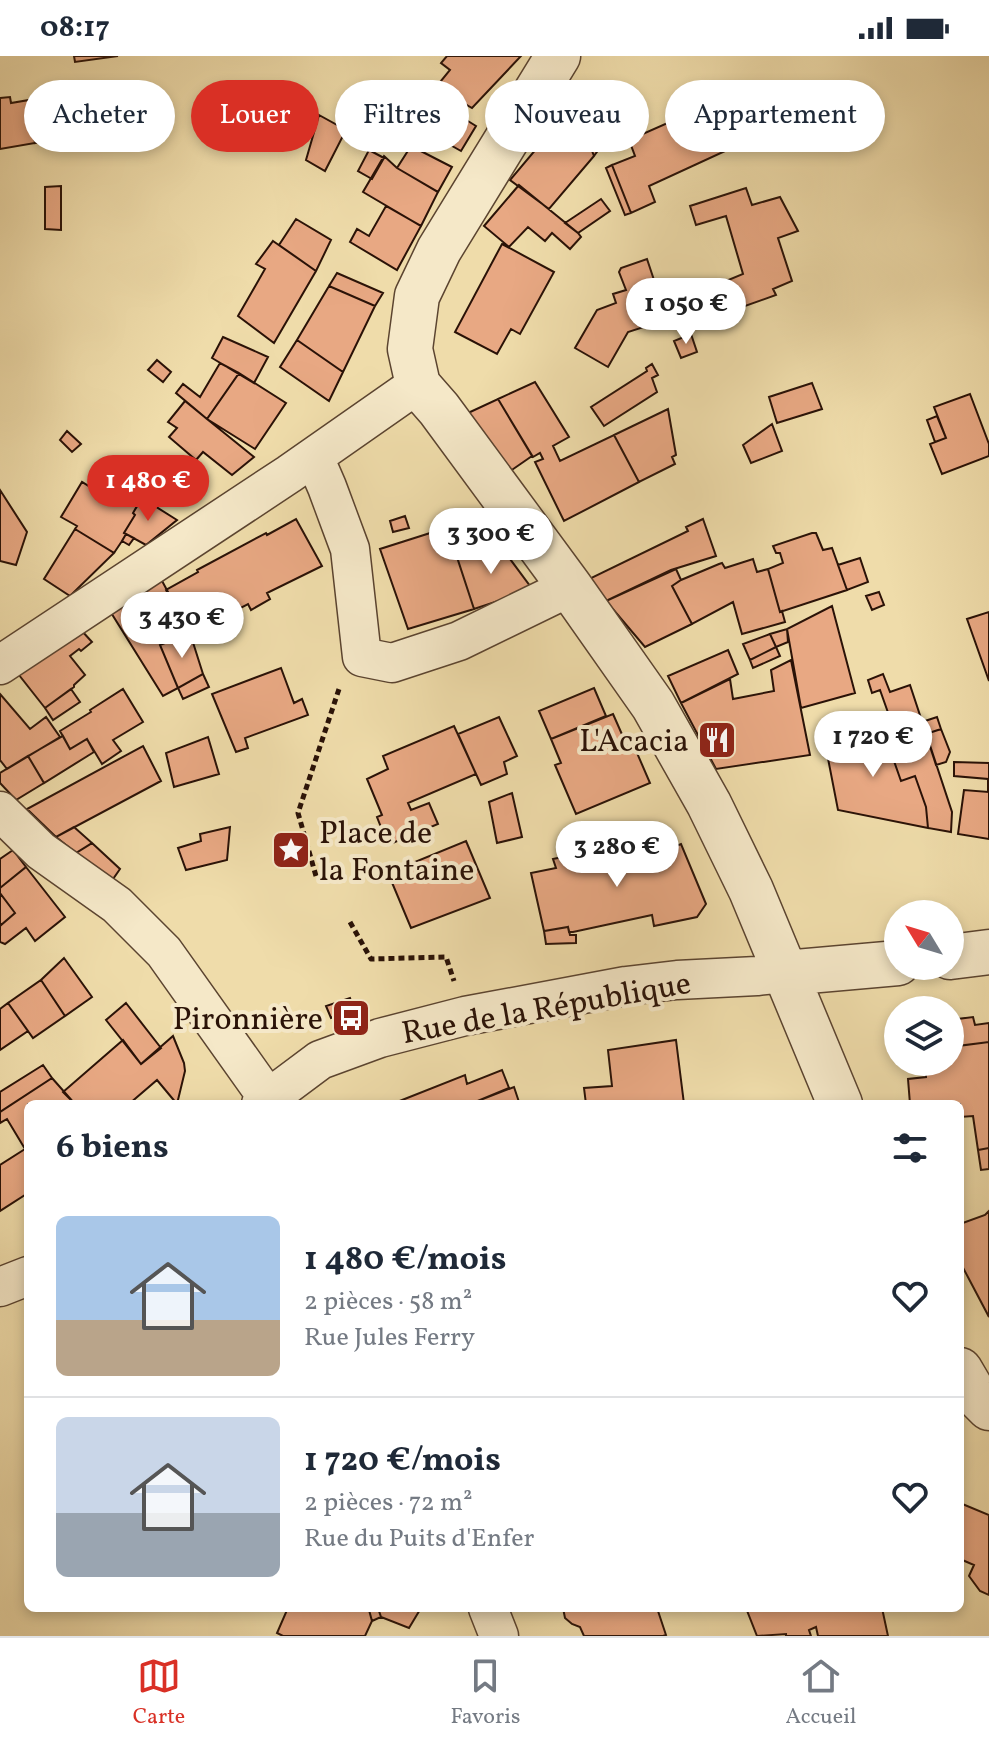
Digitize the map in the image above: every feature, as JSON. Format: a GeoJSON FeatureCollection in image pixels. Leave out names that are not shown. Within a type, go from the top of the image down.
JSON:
{"type":"FeatureCollection","features":[{"type":"Feature","properties":{"kind":"street"},"geometry":{"type":"LineString","coordinates":[[558,56],[439,250],[417,296],[410,349],[418,385],[570,587],[653,705],[751,890],[838,1100]]}},
{"type":"Feature","properties":{"kind":"street"},"geometry":{"type":"LineString","coordinates":[[0,665],[418,385]]}},
{"type":"Feature","properties":{"kind":"street"},"geometry":{"type":"LineString","coordinates":[[314,457],[350,549],[362,657],[392,663],[459,641],[570,587]]}},
{"type":"Feature","properties":{"kind":"street"},"geometry":{"type":"LineString","coordinates":[[0,811],[41,851],[117,905],[164,952],[266,1100]]}},
{"type":"Feature","properties":{"kind":"street"},"geometry":{"type":"LineString","coordinates":[[964,955],[989,952]]}},
{"type":"Feature","properties":{"kind":"street","name":"Rue de la République"},"geometry":{"type":"LineString","coordinates":[[270,1100],[320,1060],[380,1038],[465,1016],[626,986],[884,964]]}},
{"type":"Feature","properties":{"kind":"street"},"geometry":{"type":"LineString","coordinates":[[0,1287],[24,1278]]}},
{"type":"Feature","properties":{"kind":"street"},"geometry":{"type":"LineString","coordinates":[[964,1377],[973,1392],[989,1408]]}},
{"type":"Feature","properties":{"kind":"street"},"geometry":{"type":"LineString","coordinates":[[490,1612],[499,1636]]}},
{"type":"Feature","properties":{"kind":"path"},"geometry":{"type":"LineString","coordinates":[[316,876],[298,813],[346,668],[362,657]]}},
{"type":"Feature","properties":{"kind":"path"},"geometry":{"type":"LineString","coordinates":[[350,922],[371,959],[446,957],[465,1016]]}},
{"type":"Feature","properties":{"kind":"building"},"geometry":{"type":"Polygon","coordinates":[[[74,56],[118,56],[75,62],[74,56]]]}},
{"type":"Feature","properties":{"kind":"building"},"geometry":{"type":"Polygon","coordinates":[[[447,56],[521,56],[498,80],[485,80],[485,94],[472,108],[469,106],[469,80],[442,80],[450,70],[441,63],[447,56]]]}},
{"type":"Feature","properties":{"kind":"building"},"geometry":{"type":"Polygon","coordinates":[[[10,97],[11,103],[24,101],[24,145],[0,149],[0,98],[10,97]]]}},
{"type":"Feature","properties":{"kind":"building"},"geometry":{"type":"Polygon","coordinates":[[[319,115],[335,124],[335,151],[325,171],[306,160],[308,152],[319,152],[319,115]]]}},
{"type":"Feature","properties":{"kind":"building"},"geometry":{"type":"Polygon","coordinates":[[[469,122],[476,126],[469,138],[469,122]]]}},
{"type":"Feature","properties":{"kind":"building"},"geometry":{"type":"Polygon","coordinates":[[[665,124],[665,152],[723,152],[649,186],[655,202],[631,213],[612,165],[635,156],[634,152],[649,152],[649,131],[665,124]]]}},
{"type":"Feature","properties":{"kind":"building"},"geometry":{"type":"Polygon","coordinates":[[[368,152],[384,158],[372,179],[358,171],[368,152]]]}},
{"type":"Feature","properties":{"kind":"building"},"geometry":{"type":"Polygon","coordinates":[[[407,152],[423,152],[452,167],[438,192],[397,168],[407,152]]]}},
{"type":"Feature","properties":{"kind":"building"},"geometry":{"type":"Polygon","coordinates":[[[534,152],[592,152],[594,156],[549,209],[510,180],[534,152]]]}},
{"type":"Feature","properties":{"kind":"building"},"geometry":{"type":"Polygon","coordinates":[[[384,156],[397,168],[438,192],[421,226],[363,192],[384,156]]]}},
{"type":"Feature","properties":{"kind":"building"},"geometry":{"type":"Polygon","coordinates":[[[612,165],[631,213],[625,215],[606,168],[612,165]]]}},
{"type":"Feature","properties":{"kind":"building"},"geometry":{"type":"Polygon","coordinates":[[[519,185],[578,233],[581,237],[570,249],[552,233],[545,241],[528,227],[509,247],[484,226],[519,185]]]}},
{"type":"Feature","properties":{"kind":"building"},"geometry":{"type":"Polygon","coordinates":[[[61,186],[61,230],[45,229],[45,187],[61,186]]]}},
{"type":"Feature","properties":{"kind":"building"},"geometry":{"type":"Polygon","coordinates":[[[746,188],[752,205],[780,197],[798,231],[778,238],[792,281],[773,289],[776,295],[731,311],[721,283],[743,274],[726,216],[696,225],[690,206],[746,188]]]}},
{"type":"Feature","properties":{"kind":"building"},"geometry":{"type":"Polygon","coordinates":[[[601,199],[610,211],[578,233],[565,223],[601,199]]]}},
{"type":"Feature","properties":{"kind":"building"},"geometry":{"type":"Polygon","coordinates":[[[386,206],[421,226],[397,270],[350,242],[357,229],[369,236],[386,206]]]}},
{"type":"Feature","properties":{"kind":"building"},"geometry":{"type":"Polygon","coordinates":[[[296,219],[331,240],[316,271],[279,245],[296,219]]]}},
{"type":"Feature","properties":{"kind":"building"},"geometry":{"type":"Polygon","coordinates":[[[273,241],[316,271],[274,343],[238,316],[265,269],[256,264],[273,241]]]}},
{"type":"Feature","properties":{"kind":"building"},"geometry":{"type":"Polygon","coordinates":[[[502,244],[554,272],[520,334],[511,329],[497,354],[455,332],[502,244]]]}},
{"type":"Feature","properties":{"kind":"building"},"geometry":{"type":"Polygon","coordinates":[[[647,259],[666,316],[628,332],[608,367],[575,348],[597,310],[616,303],[613,294],[626,290],[619,272],[621,268],[647,259]]]}},
{"type":"Feature","properties":{"kind":"building"},"geometry":{"type":"Polygon","coordinates":[[[337,273],[383,293],[375,306],[329,286],[337,273]]]}},
{"type":"Feature","properties":{"kind":"building"},"geometry":{"type":"Polygon","coordinates":[[[329,286],[375,306],[343,372],[297,340],[329,286]]]}},
{"type":"Feature","properties":{"kind":"building"},"geometry":{"type":"Polygon","coordinates":[[[691,334],[697,352],[681,358],[674,341],[691,334]]]}},
{"type":"Feature","properties":{"kind":"building"},"geometry":{"type":"Polygon","coordinates":[[[223,337],[268,357],[254,383],[212,358],[223,337]]]}},
{"type":"Feature","properties":{"kind":"building"},"geometry":{"type":"Polygon","coordinates":[[[297,340],[343,372],[329,401],[280,367],[297,340]]]}},
{"type":"Feature","properties":{"kind":"building"},"geometry":{"type":"Polygon","coordinates":[[[157,360],[171,372],[163,382],[148,370],[157,360]]]}},
{"type":"Feature","properties":{"kind":"building"},"geometry":{"type":"Polygon","coordinates":[[[220,363],[239,373],[207,419],[176,393],[183,384],[200,397],[220,363]]]}},
{"type":"Feature","properties":{"kind":"building"},"geometry":{"type":"Polygon","coordinates":[[[652,364],[658,375],[652,378],[657,392],[604,426],[591,407],[647,371],[646,368],[652,364]]]}},
{"type":"Feature","properties":{"kind":"building"},"geometry":{"type":"Polygon","coordinates":[[[239,373],[286,403],[255,449],[207,419],[239,373]]]}},
{"type":"Feature","properties":{"kind":"building"},"geometry":{"type":"Polygon","coordinates":[[[535,382],[569,437],[553,446],[560,461],[614,435],[639,482],[564,521],[535,462],[543,459],[540,453],[533,457],[498,399],[535,382]]]}},
{"type":"Feature","properties":{"kind":"building"},"geometry":{"type":"Polygon","coordinates":[[[812,383],[822,409],[777,423],[769,397],[812,383]]]}},
{"type":"Feature","properties":{"kind":"building"},"geometry":{"type":"Polygon","coordinates":[[[970,394],[989,444],[989,456],[942,474],[930,444],[946,438],[934,407],[970,394]]]}},
{"type":"Feature","properties":{"kind":"building"},"geometry":{"type":"Polygon","coordinates":[[[498,399],[532,456],[506,474],[468,413],[498,399]]]}},
{"type":"Feature","properties":{"kind":"building"},"geometry":{"type":"Polygon","coordinates":[[[185,401],[254,457],[232,475],[203,452],[196,460],[169,437],[177,428],[168,422],[185,401]]]}},
{"type":"Feature","properties":{"kind":"building"},"geometry":{"type":"Polygon","coordinates":[[[668,409],[675,464],[639,482],[614,435],[668,409]]]}},
{"type":"Feature","properties":{"kind":"building"},"geometry":{"type":"Polygon","coordinates":[[[937,416],[946,438],[935,442],[927,420],[937,416]]]}},
{"type":"Feature","properties":{"kind":"building"},"geometry":{"type":"Polygon","coordinates":[[[772,424],[782,451],[751,463],[743,445],[772,424]]]}},
{"type":"Feature","properties":{"kind":"building"},"geometry":{"type":"Polygon","coordinates":[[[67,431],[81,444],[72,452],[60,440],[67,431]]]}},
{"type":"Feature","properties":{"kind":"building"},"geometry":{"type":"Polygon","coordinates":[[[121,472],[145,492],[114,553],[61,517],[82,482],[103,495],[121,472]]]}},
{"type":"Feature","properties":{"kind":"building"},"geometry":{"type":"Polygon","coordinates":[[[0,490],[27,532],[16,565],[0,561],[0,490]]]}},
{"type":"Feature","properties":{"kind":"building"},"geometry":{"type":"Polygon","coordinates":[[[142,498],[177,520],[146,545],[124,533],[142,498]]]}},
{"type":"Feature","properties":{"kind":"building"},"geometry":{"type":"Polygon","coordinates":[[[405,516],[409,528],[393,532],[390,521],[405,516]]]}},
{"type":"Feature","properties":{"kind":"building"},"geometry":{"type":"Polygon","coordinates":[[[296,519],[322,566],[267,593],[270,599],[251,610],[248,604],[200,629],[204,637],[193,643],[166,590],[197,570],[296,519]]]}},
{"type":"Feature","properties":{"kind":"building"},"geometry":{"type":"Polygon","coordinates":[[[703,519],[716,556],[671,570],[606,601],[589,579],[688,531],[686,527],[703,519]]]}},
{"type":"Feature","properties":{"kind":"building"},"geometry":{"type":"Polygon","coordinates":[[[449,527],[474,609],[408,629],[380,549],[449,527]]]}},
{"type":"Feature","properties":{"kind":"building"},"geometry":{"type":"Polygon","coordinates":[[[75,529],[114,553],[70,596],[44,579],[75,529]]]}},
{"type":"Feature","properties":{"kind":"building"},"geometry":{"type":"Polygon","coordinates":[[[816,533],[823,550],[832,548],[847,590],[780,612],[768,569],[783,563],[780,553],[776,553],[773,546],[816,533]]]}},
{"type":"Feature","properties":{"kind":"building"},"geometry":{"type":"Polygon","coordinates":[[[126,534],[134,538],[129,545],[122,541],[126,534]]]}},
{"type":"Feature","properties":{"kind":"building"},"geometry":{"type":"Polygon","coordinates":[[[499,544],[530,586],[528,591],[474,609],[457,557],[499,544]]]}},
{"type":"Feature","properties":{"kind":"building"},"geometry":{"type":"Polygon","coordinates":[[[860,558],[868,582],[847,590],[838,565],[860,558]]]}},
{"type":"Feature","properties":{"kind":"building"},"geometry":{"type":"Polygon","coordinates":[[[753,559],[757,572],[768,569],[785,622],[742,634],[733,602],[692,624],[672,586],[722,563],[725,568],[753,559]]]}},
{"type":"Feature","properties":{"kind":"building"},"geometry":{"type":"Polygon","coordinates":[[[676,569],[681,580],[672,586],[692,624],[645,647],[606,601],[676,569]]]}},
{"type":"Feature","properties":{"kind":"building"},"geometry":{"type":"Polygon","coordinates":[[[161,579],[190,633],[165,643],[136,594],[161,579]]]}},
{"type":"Feature","properties":{"kind":"building"},"geometry":{"type":"Polygon","coordinates":[[[879,592],[884,605],[872,610],[866,596],[879,592]]]}},
{"type":"Feature","properties":{"kind":"building"},"geometry":{"type":"Polygon","coordinates":[[[136,594],[165,643],[160,645],[178,688],[163,696],[110,611],[136,594]]]}},
{"type":"Feature","properties":{"kind":"building"},"geometry":{"type":"Polygon","coordinates":[[[832,606],[855,693],[801,708],[787,629],[832,606]]]}},
{"type":"Feature","properties":{"kind":"building"},"geometry":{"type":"Polygon","coordinates":[[[989,612],[989,681],[967,619],[989,612]]]}},
{"type":"Feature","properties":{"kind":"building"},"geometry":{"type":"Polygon","coordinates":[[[787,629],[788,642],[776,647],[770,634],[787,629]]]}},
{"type":"Feature","properties":{"kind":"building"},"geometry":{"type":"Polygon","coordinates":[[[81,630],[92,642],[70,656],[85,675],[45,708],[19,675],[81,630]]]}},
{"type":"Feature","properties":{"kind":"building"},"geometry":{"type":"Polygon","coordinates":[[[190,633],[203,674],[178,688],[160,645],[190,633]]]}},
{"type":"Feature","properties":{"kind":"building"},"geometry":{"type":"Polygon","coordinates":[[[770,634],[776,647],[750,660],[743,644],[770,634]]]}},
{"type":"Feature","properties":{"kind":"building"},"geometry":{"type":"Polygon","coordinates":[[[776,647],[780,656],[753,668],[750,660],[776,647]]]}},
{"type":"Feature","properties":{"kind":"building"},"geometry":{"type":"Polygon","coordinates":[[[728,650],[738,674],[681,703],[668,676],[728,650]]]}},
{"type":"Feature","properties":{"kind":"building"},"geometry":{"type":"Polygon","coordinates":[[[791,660],[810,755],[716,769],[681,703],[730,679],[733,699],[774,691],[771,670],[791,660]]]}},
{"type":"Feature","properties":{"kind":"building"},"geometry":{"type":"Polygon","coordinates":[[[281,668],[294,703],[302,699],[308,715],[245,738],[248,748],[236,752],[212,694],[281,668]]]}},
{"type":"Feature","properties":{"kind":"building"},"geometry":{"type":"Polygon","coordinates":[[[203,674],[209,687],[183,699],[178,688],[203,674]]]}},
{"type":"Feature","properties":{"kind":"building"},"geometry":{"type":"Polygon","coordinates":[[[883,674],[890,692],[910,685],[952,812],[951,832],[928,828],[926,807],[915,776],[901,781],[881,724],[891,721],[880,690],[872,693],[868,680],[883,674]]]}},
{"type":"Feature","properties":{"kind":"building"},"geometry":{"type":"Polygon","coordinates":[[[594,688],[606,716],[551,739],[539,711],[594,688]]]}},
{"type":"Feature","properties":{"kind":"building"},"geometry":{"type":"Polygon","coordinates":[[[71,689],[80,702],[53,720],[45,708],[71,689]]]}},
{"type":"Feature","properties":{"kind":"building"},"geometry":{"type":"Polygon","coordinates":[[[123,689],[143,722],[113,740],[121,751],[102,764],[87,739],[70,749],[60,731],[123,689]]]}},
{"type":"Feature","properties":{"kind":"building"},"geometry":{"type":"Polygon","coordinates":[[[0,694],[30,729],[46,717],[60,737],[7,769],[0,760],[0,694]]]}},
{"type":"Feature","properties":{"kind":"building"},"geometry":{"type":"Polygon","coordinates":[[[613,714],[628,748],[634,746],[650,783],[576,814],[555,765],[561,763],[551,739],[613,714]]]}},
{"type":"Feature","properties":{"kind":"building"},"geometry":{"type":"Polygon","coordinates":[[[499,717],[517,756],[504,762],[507,774],[481,785],[458,734],[499,717]]]}},
{"type":"Feature","properties":{"kind":"building"},"geometry":{"type":"Polygon","coordinates":[[[937,717],[941,729],[926,734],[922,722],[937,717]]]}},
{"type":"Feature","properties":{"kind":"building"},"geometry":{"type":"Polygon","coordinates":[[[859,723],[862,731],[881,724],[901,781],[915,776],[926,807],[928,828],[838,810],[825,743],[851,734],[848,727],[859,723]]]}},
{"type":"Feature","properties":{"kind":"building"},"geometry":{"type":"Polygon","coordinates":[[[454,726],[476,774],[408,803],[411,810],[429,803],[438,824],[388,845],[377,817],[382,815],[367,779],[388,769],[383,756],[454,726]]]}},
{"type":"Feature","properties":{"kind":"building"},"geometry":{"type":"Polygon","coordinates":[[[941,729],[950,752],[946,762],[936,765],[926,734],[941,729]]]}},
{"type":"Feature","properties":{"kind":"building"},"geometry":{"type":"Polygon","coordinates":[[[63,736],[70,749],[87,739],[94,752],[44,783],[28,756],[63,736]]]}},
{"type":"Feature","properties":{"kind":"building"},"geometry":{"type":"Polygon","coordinates":[[[208,737],[219,774],[174,787],[166,753],[208,737]]]}},
{"type":"Feature","properties":{"kind":"building"},"geometry":{"type":"Polygon","coordinates":[[[143,746],[161,781],[56,837],[27,809],[143,746]]]}},
{"type":"Feature","properties":{"kind":"building"},"geometry":{"type":"Polygon","coordinates":[[[28,756],[44,783],[16,800],[0,783],[0,773],[28,756]]]}},
{"type":"Feature","properties":{"kind":"building"},"geometry":{"type":"Polygon","coordinates":[[[954,762],[989,763],[989,839],[958,834],[964,790],[988,792],[988,779],[954,776],[954,762]]]}},
{"type":"Feature","properties":{"kind":"building"},"geometry":{"type":"Polygon","coordinates":[[[512,793],[522,837],[497,843],[489,802],[512,793]]]}},
{"type":"Feature","properties":{"kind":"building"},"geometry":{"type":"Polygon","coordinates":[[[74,827],[92,843],[76,853],[56,837],[74,827]]]}},
{"type":"Feature","properties":{"kind":"building"},"geometry":{"type":"Polygon","coordinates":[[[230,827],[227,860],[186,870],[178,848],[201,841],[200,834],[230,827]]]}},
{"type":"Feature","properties":{"kind":"building"},"geometry":{"type":"Polygon","coordinates":[[[466,841],[490,898],[411,928],[388,873],[466,841]]]}},
{"type":"Feature","properties":{"kind":"building"},"geometry":{"type":"Polygon","coordinates":[[[637,841],[642,860],[681,844],[706,904],[697,917],[654,926],[652,915],[573,932],[569,932],[568,927],[544,931],[531,873],[556,868],[553,859],[637,841]]]}},
{"type":"Feature","properties":{"kind":"building"},"geometry":{"type":"Polygon","coordinates":[[[92,843],[120,869],[113,879],[76,853],[92,843]]]}},
{"type":"Feature","properties":{"kind":"building"},"geometry":{"type":"Polygon","coordinates":[[[13,850],[26,867],[0,888],[0,859],[13,850]]]}},
{"type":"Feature","properties":{"kind":"building"},"geometry":{"type":"Polygon","coordinates":[[[26,867],[65,917],[35,941],[26,928],[5,944],[0,942],[0,926],[15,913],[0,893],[0,888],[26,867]]]}},
{"type":"Feature","properties":{"kind":"building"},"geometry":{"type":"Polygon","coordinates":[[[0,893],[15,913],[1,925],[0,923],[0,893]]]}},
{"type":"Feature","properties":{"kind":"building"},"geometry":{"type":"Polygon","coordinates":[[[568,927],[570,935],[576,935],[576,943],[546,944],[544,931],[568,927]]]}},
{"type":"Feature","properties":{"kind":"building"},"geometry":{"type":"Polygon","coordinates":[[[64,958],[92,997],[65,1016],[41,980],[64,958]]]}},
{"type":"Feature","properties":{"kind":"building"},"geometry":{"type":"Polygon","coordinates":[[[41,980],[65,1016],[33,1038],[8,1003],[41,980]]]}},
{"type":"Feature","properties":{"kind":"building"},"geometry":{"type":"Polygon","coordinates":[[[350,998],[354,1010],[331,1018],[326,1006],[350,998]]]}},
{"type":"Feature","properties":{"kind":"building"},"geometry":{"type":"Polygon","coordinates":[[[8,1003],[28,1031],[0,1050],[0,1009],[8,1003]]]}},
{"type":"Feature","properties":{"kind":"building"},"geometry":{"type":"Polygon","coordinates":[[[126,1003],[161,1048],[141,1064],[106,1020],[126,1003]]]}},
{"type":"Feature","properties":{"kind":"building"},"geometry":{"type":"Polygon","coordinates":[[[973,1017],[975,1025],[989,1023],[989,1042],[964,1045],[964,1018],[973,1017]]]}},
{"type":"Feature","properties":{"kind":"building"},"geometry":{"type":"Polygon","coordinates":[[[173,1036],[185,1071],[178,1100],[174,1100],[157,1080],[134,1100],[71,1100],[63,1092],[123,1040],[141,1064],[173,1036]]]}},
{"type":"Feature","properties":{"kind":"building"},"geometry":{"type":"Polygon","coordinates":[[[676,1040],[684,1100],[586,1100],[584,1088],[612,1086],[608,1050],[676,1040]]]}},
{"type":"Feature","properties":{"kind":"building"},"geometry":{"type":"Polygon","coordinates":[[[989,1042],[989,1148],[978,1150],[973,1116],[964,1117],[964,1100],[910,1100],[908,1079],[964,1076],[964,1045],[989,1042]]]}},
{"type":"Feature","properties":{"kind":"building"},"geometry":{"type":"Polygon","coordinates":[[[43,1065],[52,1078],[0,1112],[0,1092],[43,1065]]]}},
{"type":"Feature","properties":{"kind":"building"},"geometry":{"type":"Polygon","coordinates":[[[502,1070],[509,1088],[480,1100],[402,1100],[465,1075],[467,1084],[502,1070]]]}},
{"type":"Feature","properties":{"kind":"building"},"geometry":{"type":"Polygon","coordinates":[[[52,1078],[71,1100],[24,1100],[24,1147],[7,1119],[0,1123],[0,1112],[52,1078]]]}},
{"type":"Feature","properties":{"kind":"building"},"geometry":{"type":"Polygon","coordinates":[[[514,1087],[518,1100],[480,1100],[514,1087]]]}},
{"type":"Feature","properties":{"kind":"building"},"geometry":{"type":"Polygon","coordinates":[[[989,1148],[989,1169],[981,1170],[978,1150],[989,1148]]]}},
{"type":"Feature","properties":{"kind":"building"},"geometry":{"type":"Polygon","coordinates":[[[24,1150],[24,1196],[0,1211],[0,1165],[24,1150]]]}},
{"type":"Feature","properties":{"kind":"building"},"geometry":{"type":"Polygon","coordinates":[[[989,1211],[989,1317],[964,1270],[964,1223],[989,1211]]]}},
{"type":"Feature","properties":{"kind":"building"},"geometry":{"type":"Polygon","coordinates":[[[964,1505],[989,1515],[989,1595],[980,1591],[969,1576],[974,1565],[964,1561],[964,1505]]]}},
{"type":"Feature","properties":{"kind":"building"},"geometry":{"type":"Polygon","coordinates":[[[286,1612],[370,1612],[372,1621],[365,1636],[283,1636],[277,1633],[286,1612]]]}},
{"type":"Feature","properties":{"kind":"building"},"geometry":{"type":"Polygon","coordinates":[[[370,1612],[379,1612],[381,1617],[372,1621],[370,1612]]]}},
{"type":"Feature","properties":{"kind":"building"},"geometry":{"type":"Polygon","coordinates":[[[379,1612],[419,1612],[409,1628],[381,1617],[379,1612]]]}},
{"type":"Feature","properties":{"kind":"building"},"geometry":{"type":"Polygon","coordinates":[[[564,1612],[658,1612],[666,1635],[584,1636],[580,1627],[565,1618],[564,1612]]]}},
{"type":"Feature","properties":{"kind":"building"},"geometry":{"type":"Polygon","coordinates":[[[748,1612],[883,1612],[888,1636],[818,1636],[816,1627],[809,1630],[811,1636],[757,1636],[748,1612]]]}},
{"type":"Feature","properties":{"kind":"place","name":"L'Acacia"},"geometry":{"type":"Point","coordinates":[717,740]}},
{"type":"Feature","properties":{"kind":"place","name":"Place de la Fontaine"},"geometry":{"type":"Point","coordinates":[291,850]}},
{"type":"Feature","properties":{"kind":"place","name":"Pironnière"},"geometry":{"type":"Point","coordinates":[351,1018]}}]}
